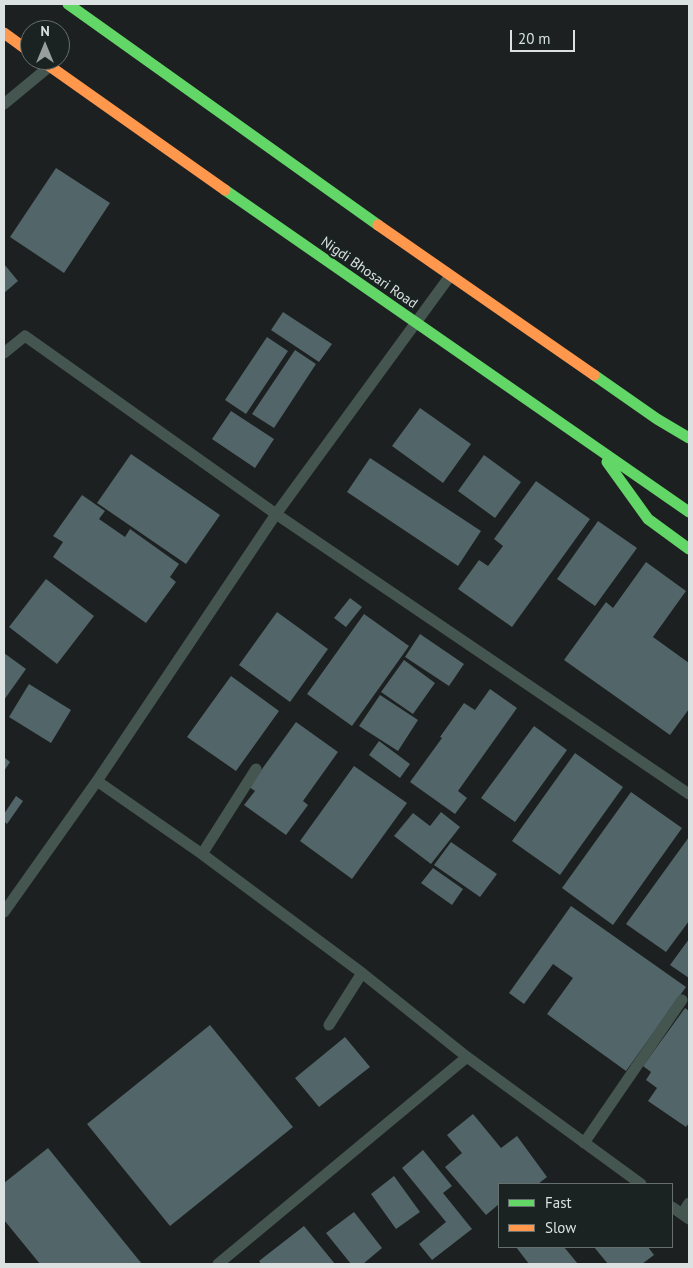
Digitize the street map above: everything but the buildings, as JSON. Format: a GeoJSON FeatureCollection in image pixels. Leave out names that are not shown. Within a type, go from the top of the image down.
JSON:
{"type":"FeatureCollection","features":[{"type":"Feature","properties":{"kind":"main road"},"geometry":{"type":"LineString","coordinates":[[68,4],[450,276],[689,438]]}},
{"type":"Feature","properties":{"kind":"main road"},"geometry":{"type":"LineString","coordinates":[[4,33],[20,45]]}},
{"type":"Feature","properties":{"kind":"main road","name":"Nigdi Bhosari Road"},"geometry":{"type":"LineString","coordinates":[[55,70],[415,323],[650,484],[670,486]]}},
{"type":"Feature","properties":{"kind":"main road"},"geometry":{"type":"LineString","coordinates":[[597,448],[648,520],[689,548]]}},
{"type":"Feature","properties":{"kind":"main road"},"geometry":{"type":"LineString","coordinates":[[650,484],[689,512]]}},
{"type":"Feature","properties":{"kind":"lane"},"geometry":{"type":"LineString","coordinates":[[4,104],[38,70]]}},
{"type":"Feature","properties":{"kind":"lane"},"geometry":{"type":"LineString","coordinates":[[4,912],[97,781],[276,514],[450,276]]}},
{"type":"Feature","properties":{"kind":"lane"},"geometry":{"type":"LineString","coordinates":[[4,352],[25,336],[276,514],[689,794]]}},
{"type":"Feature","properties":{"kind":"lane"},"geometry":{"type":"LineString","coordinates":[[202,854],[256,769]]}},
{"type":"Feature","properties":{"kind":"lane"},"geometry":{"type":"LineString","coordinates":[[97,781],[202,854],[362,973],[467,1057],[640,1183]]}},
{"type":"Feature","properties":{"kind":"lane"},"geometry":{"type":"LineString","coordinates":[[329,1026],[362,973]]}},
{"type":"Feature","properties":{"kind":"lane"},"geometry":{"type":"LineString","coordinates":[[584,1143],[682,1000]]}},
{"type":"Feature","properties":{"kind":"lane"},"geometry":{"type":"LineString","coordinates":[[218,1264],[467,1057]]}},
{"type":"Feature","properties":{"kind":"lane"},"geometry":{"type":"LineString","coordinates":[[673,1208],[686,1216],[689,1203]]}},
{"type":"Feature","properties":{"kind":"traffic: fast"},"geometry":{"type":"LineString","coordinates":[[68,4],[378,225]]}},
{"type":"Feature","properties":{"kind":"traffic: fast"},"geometry":{"type":"LineString","coordinates":[[225,190],[689,512]]}},
{"type":"Feature","properties":{"kind":"traffic: fast"},"geometry":{"type":"LineString","coordinates":[[594,375],[657,419],[689,438]]}},
{"type":"Feature","properties":{"kind":"traffic: fast"},"geometry":{"type":"LineString","coordinates":[[607,462],[648,519],[689,549]]}},
{"type":"Feature","properties":{"kind":"traffic: slow"},"geometry":{"type":"LineString","coordinates":[[4,33],[20,45]]}},
{"type":"Feature","properties":{"kind":"traffic: slow"},"geometry":{"type":"LineString","coordinates":[[55,70],[225,190]]}},
{"type":"Feature","properties":{"kind":"traffic: slow"},"geometry":{"type":"LineString","coordinates":[[378,225],[594,375]]}}]}
